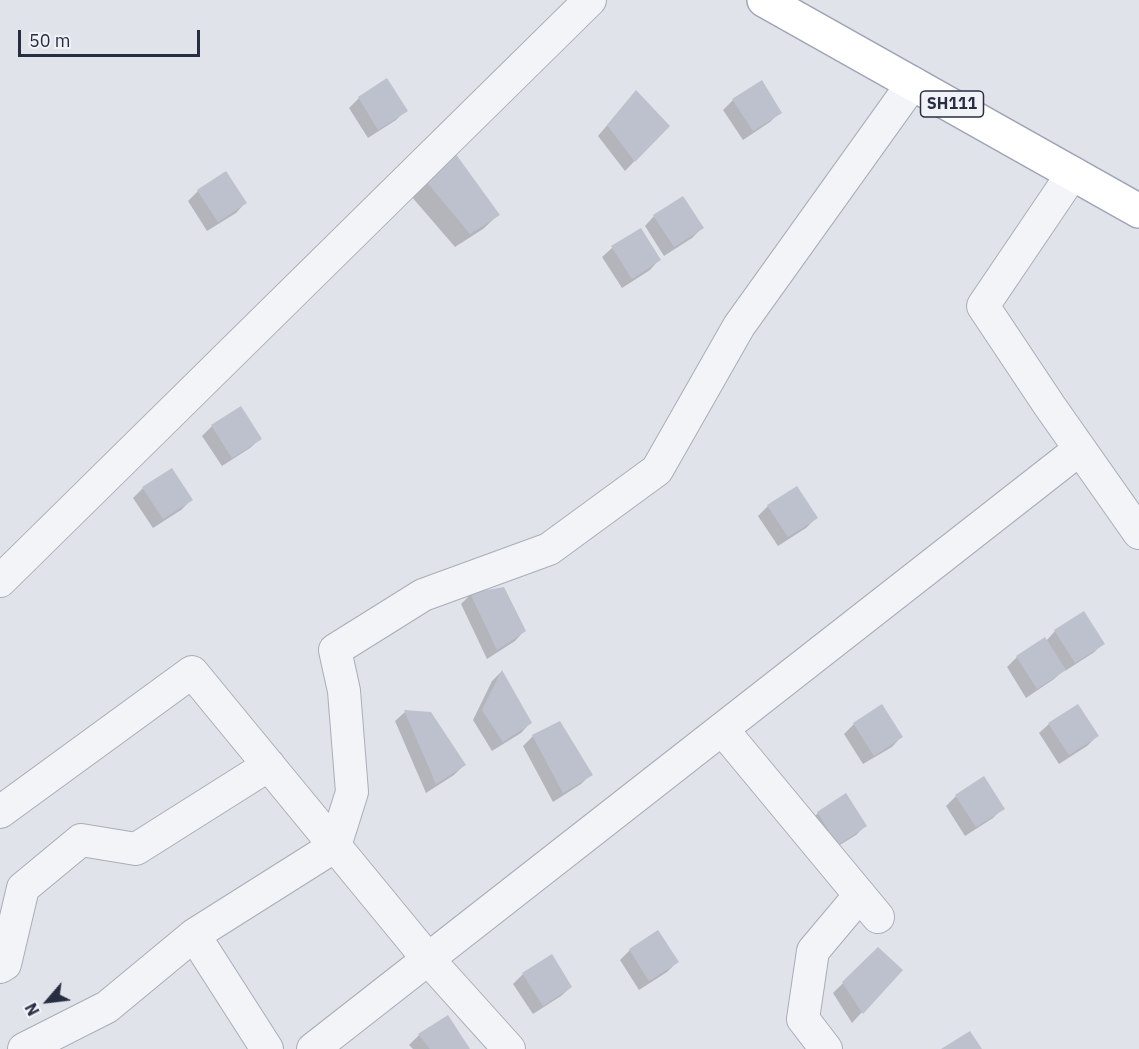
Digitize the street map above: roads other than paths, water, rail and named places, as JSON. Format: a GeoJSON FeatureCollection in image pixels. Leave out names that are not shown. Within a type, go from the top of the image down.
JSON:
{"type":"FeatureCollection","features":[{"type":"Feature","properties":{"kind":"main road","name":"SH111"},"geometry":{"type":"LineString","coordinates":[[764,0],[1139,211]]}},
{"type":"Feature","properties":{"kind":"street"},"geometry":{"type":"LineString","coordinates":[[0,581],[590,0]]}},
{"type":"Feature","properties":{"kind":"street"},"geometry":{"type":"LineString","coordinates":[[24,1049],[107,1007],[194,935],[335,846],[352,792],[344,691],[335,650],[423,595],[549,549],[657,470],[739,326],[914,83]]}},
{"type":"Feature","properties":{"kind":"street"},"geometry":{"type":"LineString","coordinates":[[1073,173],[984,306],[1049,405],[1139,533]]}},
{"type":"Feature","properties":{"kind":"street"},"geometry":{"type":"LineString","coordinates":[[313,1049],[1080,449]]}},
{"type":"Feature","properties":{"kind":"street"},"geometry":{"type":"LineString","coordinates":[[0,812],[192,672],[428,959],[509,1049]]}},
{"type":"Feature","properties":{"kind":"street"},"geometry":{"type":"LineString","coordinates":[[722,729],[869,906],[813,951],[803,1019],[826,1049]]}},
{"type":"Feature","properties":{"kind":"street"},"geometry":{"type":"LineString","coordinates":[[0,967],[5,964],[23,888],[81,840],[136,849],[269,765]]}},
{"type":"Feature","properties":{"kind":"street"},"geometry":{"type":"LineString","coordinates":[[194,935],[267,1049]]}}]}
